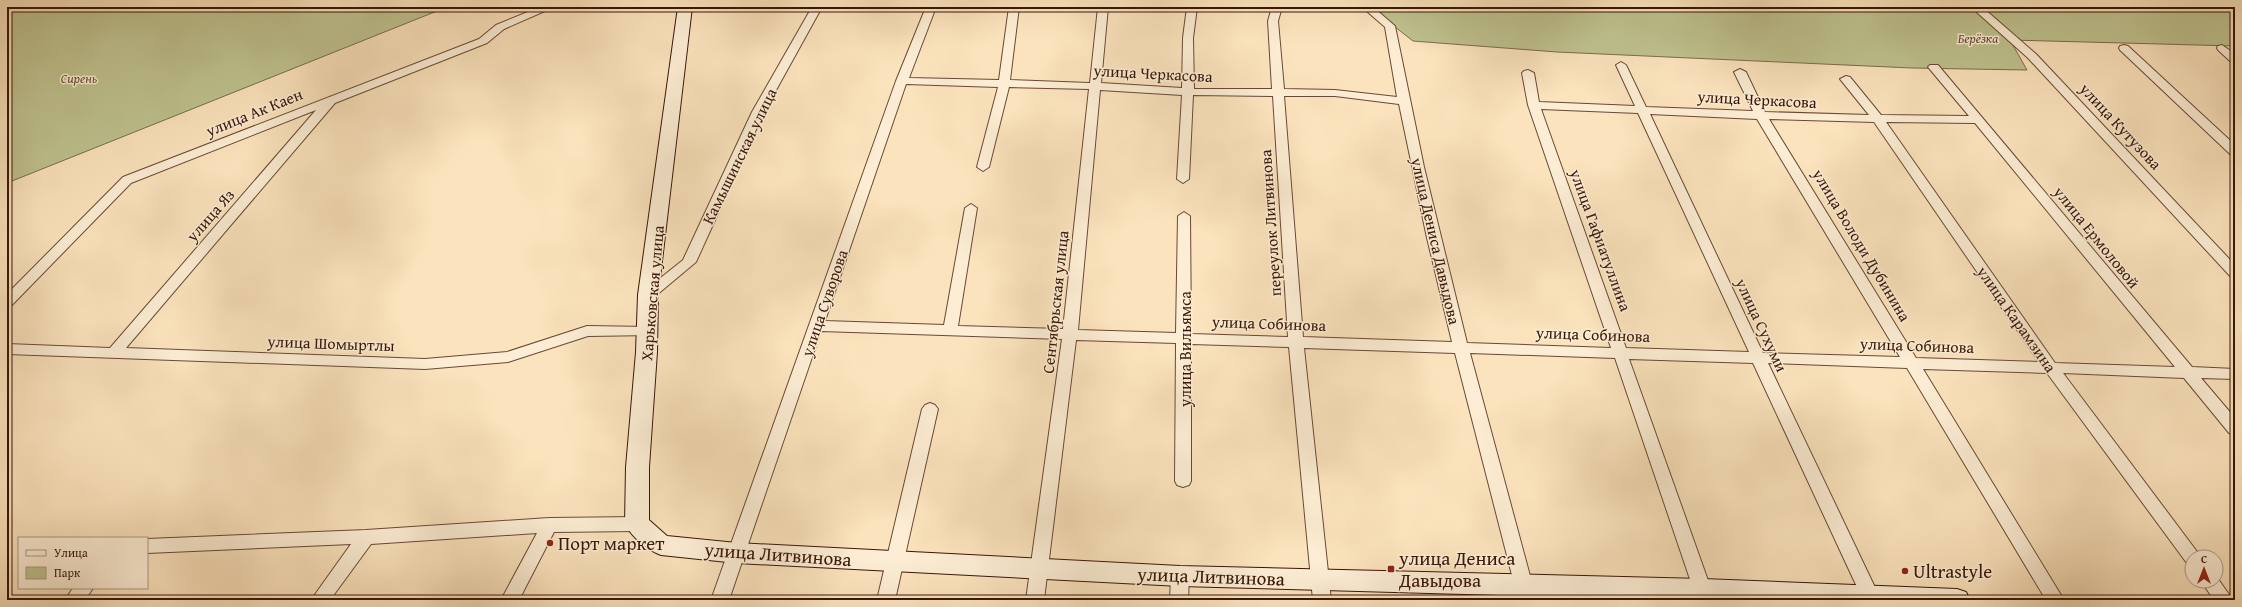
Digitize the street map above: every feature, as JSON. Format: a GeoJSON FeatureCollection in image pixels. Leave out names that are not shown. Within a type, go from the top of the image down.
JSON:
{"type":"FeatureCollection","features":[{"type":"Feature","properties":{"kind":"street","name":"улица Ак Каен"},"geometry":{"type":"LineString","coordinates":[[7,302],[127,180],[332,98],[483,41],[500,27],[549,7]]}},
{"type":"Feature","properties":{"kind":"street","name":"Харьковская улица"},"geometry":{"type":"LineString","coordinates":[[637,524],[636,496],[649,332],[648,295],[685,7]]}},
{"type":"Feature","properties":{"kind":"street","name":"Камышинская улица"},"geometry":{"type":"LineString","coordinates":[[648,295],[689,262],[758,112],[818,7]]}},
{"type":"Feature","properties":{"kind":"street","name":"улица Суворова"},"geometry":{"type":"LineString","coordinates":[[720,600],[902,81],[931,7]]}},
{"type":"Feature","properties":{"kind":"street"},"geometry":{"type":"LineString","coordinates":[[983,167],[1004,84],[1014,7]]}},
{"type":"Feature","properties":{"kind":"street","name":"Сентябрьская улица"},"geometry":{"type":"LineString","coordinates":[[1035,600],[1070,334],[1103,7]]}},
{"type":"Feature","properties":{"kind":"street"},"geometry":{"type":"LineString","coordinates":[[1183,179],[1188,92],[1188,38],[1192,7]]}},
{"type":"Feature","properties":{"kind":"street","name":"переулок Литвинова"},"geometry":{"type":"LineString","coordinates":[[1277,7],[1273,21],[1296,342],[1322,590]]}},
{"type":"Feature","properties":{"kind":"street","name":"улица Дениса Давыдова"},"geometry":{"type":"LineString","coordinates":[[1367,7],[1390,26],[1403,101],[1461,347],[1526,593]]}},
{"type":"Feature","properties":{"kind":"street","name":"улица Кутузова"},"geometry":{"type":"LineString","coordinates":[[1976,7],[2032,56],[2235,273]]}},
{"type":"Feature","properties":{"kind":"street"},"geometry":{"type":"LineString","coordinates":[[2124,48],[2235,152]]}},
{"type":"Feature","properties":{"kind":"street"},"geometry":{"type":"LineString","coordinates":[[2222,48],[2235,60]]}},
{"type":"Feature","properties":{"kind":"street","name":"улица Сухуми"},"geometry":{"type":"LineString","coordinates":[[1621,66],[1871,598]]}},
{"type":"Feature","properties":{"kind":"street","name":"улица Ермоловой"},"geometry":{"type":"LineString","coordinates":[[1934,67],[2186,372],[2235,429]]}},
{"type":"Feature","properties":{"kind":"street","name":"улица Володи Дубинина"},"geometry":{"type":"LineString","coordinates":[[1740,72],[1761,115],[2055,600]]}},
{"type":"Feature","properties":{"kind":"street","name":"улица Гафиатуллина"},"geometry":{"type":"LineString","coordinates":[[1528,73],[1534,105],[1622,353],[1704,595]]}},
{"type":"Feature","properties":{"kind":"street","name":"улица Карамзина"},"geometry":{"type":"LineString","coordinates":[[1846,79],[1878,119],[2051,368],[2186,549]]}},
{"type":"Feature","properties":{"kind":"street","name":"улица Черкасова"},"geometry":{"type":"LineString","coordinates":[[902,81],[1094,86],[1188,92],[1278,94],[1335,93],[1403,101]]}},
{"type":"Feature","properties":{"kind":"street","name":"улица Яз"},"geometry":{"type":"LineString","coordinates":[[114,353],[332,98]]}},
{"type":"Feature","properties":{"kind":"street","name":"улица Черкасова"},"geometry":{"type":"LineString","coordinates":[[1534,105],[1878,119],[1979,120]]}},
{"type":"Feature","properties":{"kind":"street"},"geometry":{"type":"LineString","coordinates":[[950,330],[972,208]]}},
{"type":"Feature","properties":{"kind":"street","name":"улица Вильямса"},"geometry":{"type":"LineString","coordinates":[[1183,481],[1185,338],[1184,216]]}},
{"type":"Feature","properties":{"kind":"street","name":"улица Собинова"},"geometry":{"type":"LineString","coordinates":[[816,326],[2235,374]]}},
{"type":"Feature","properties":{"kind":"street","name":"улица Шомыртлы"},"geometry":{"type":"LineString","coordinates":[[7,349],[425,364],[508,357],[587,331],[649,332]]}},
{"type":"Feature","properties":{"kind":"street"},"geometry":{"type":"LineString","coordinates":[[886,600],[930,409]]}},
{"type":"Feature","properties":{"kind":"street"},"geometry":{"type":"LineString","coordinates":[[148,546],[366,537],[548,525],[637,524]]}},
{"type":"Feature","properties":{"kind":"street","name":"улица Литвинова"},"geometry":{"type":"LineString","coordinates":[[637,524],[660,545],[737,553],[1180,576],[1322,590],[1958,600]]}},
{"type":"Feature","properties":{"kind":"street"},"geometry":{"type":"LineString","coordinates":[[510,600],[548,525]]}},
{"type":"Feature","properties":{"kind":"street"},"geometry":{"type":"LineString","coordinates":[[320,600],[366,537]]}},
{"type":"Feature","properties":{"kind":"street"},"geometry":{"type":"LineString","coordinates":[[1179,600],[1180,576]]}},
{"type":"Feature","properties":{"kind":"street"},"geometry":{"type":"LineString","coordinates":[[74,600],[83,589]]}},
{"type":"Feature","properties":{"kind":"street"},"geometry":{"type":"LineString","coordinates":[[2216,589],[2224,600]]}},
{"type":"Feature","properties":{"kind":"green space","name":"Сирень"},"geometry":{"type":"Polygon","coordinates":[[[7,7],[447,7],[7,183],[7,7]]]}},
{"type":"Feature","properties":{"kind":"green space","name":"Берёзка"},"geometry":{"type":"Polygon","coordinates":[[[1354,7],[2235,7],[2235,46],[2010,40],[2027,70],[1912,68],[1557,52],[1413,41],[1376,12],[1354,7]]]}},
{"type":"Feature","properties":{"kind":"place","name":"Порт маркет"},"geometry":{"type":"Point","coordinates":[550,543]}},
{"type":"Feature","properties":{"kind":"place","name":"улица Дениса Давыдова"},"geometry":{"type":"Point","coordinates":[1391,569]}},
{"type":"Feature","properties":{"kind":"place","name":"Ultrastyle"},"geometry":{"type":"Point","coordinates":[1905,571]}}]}
